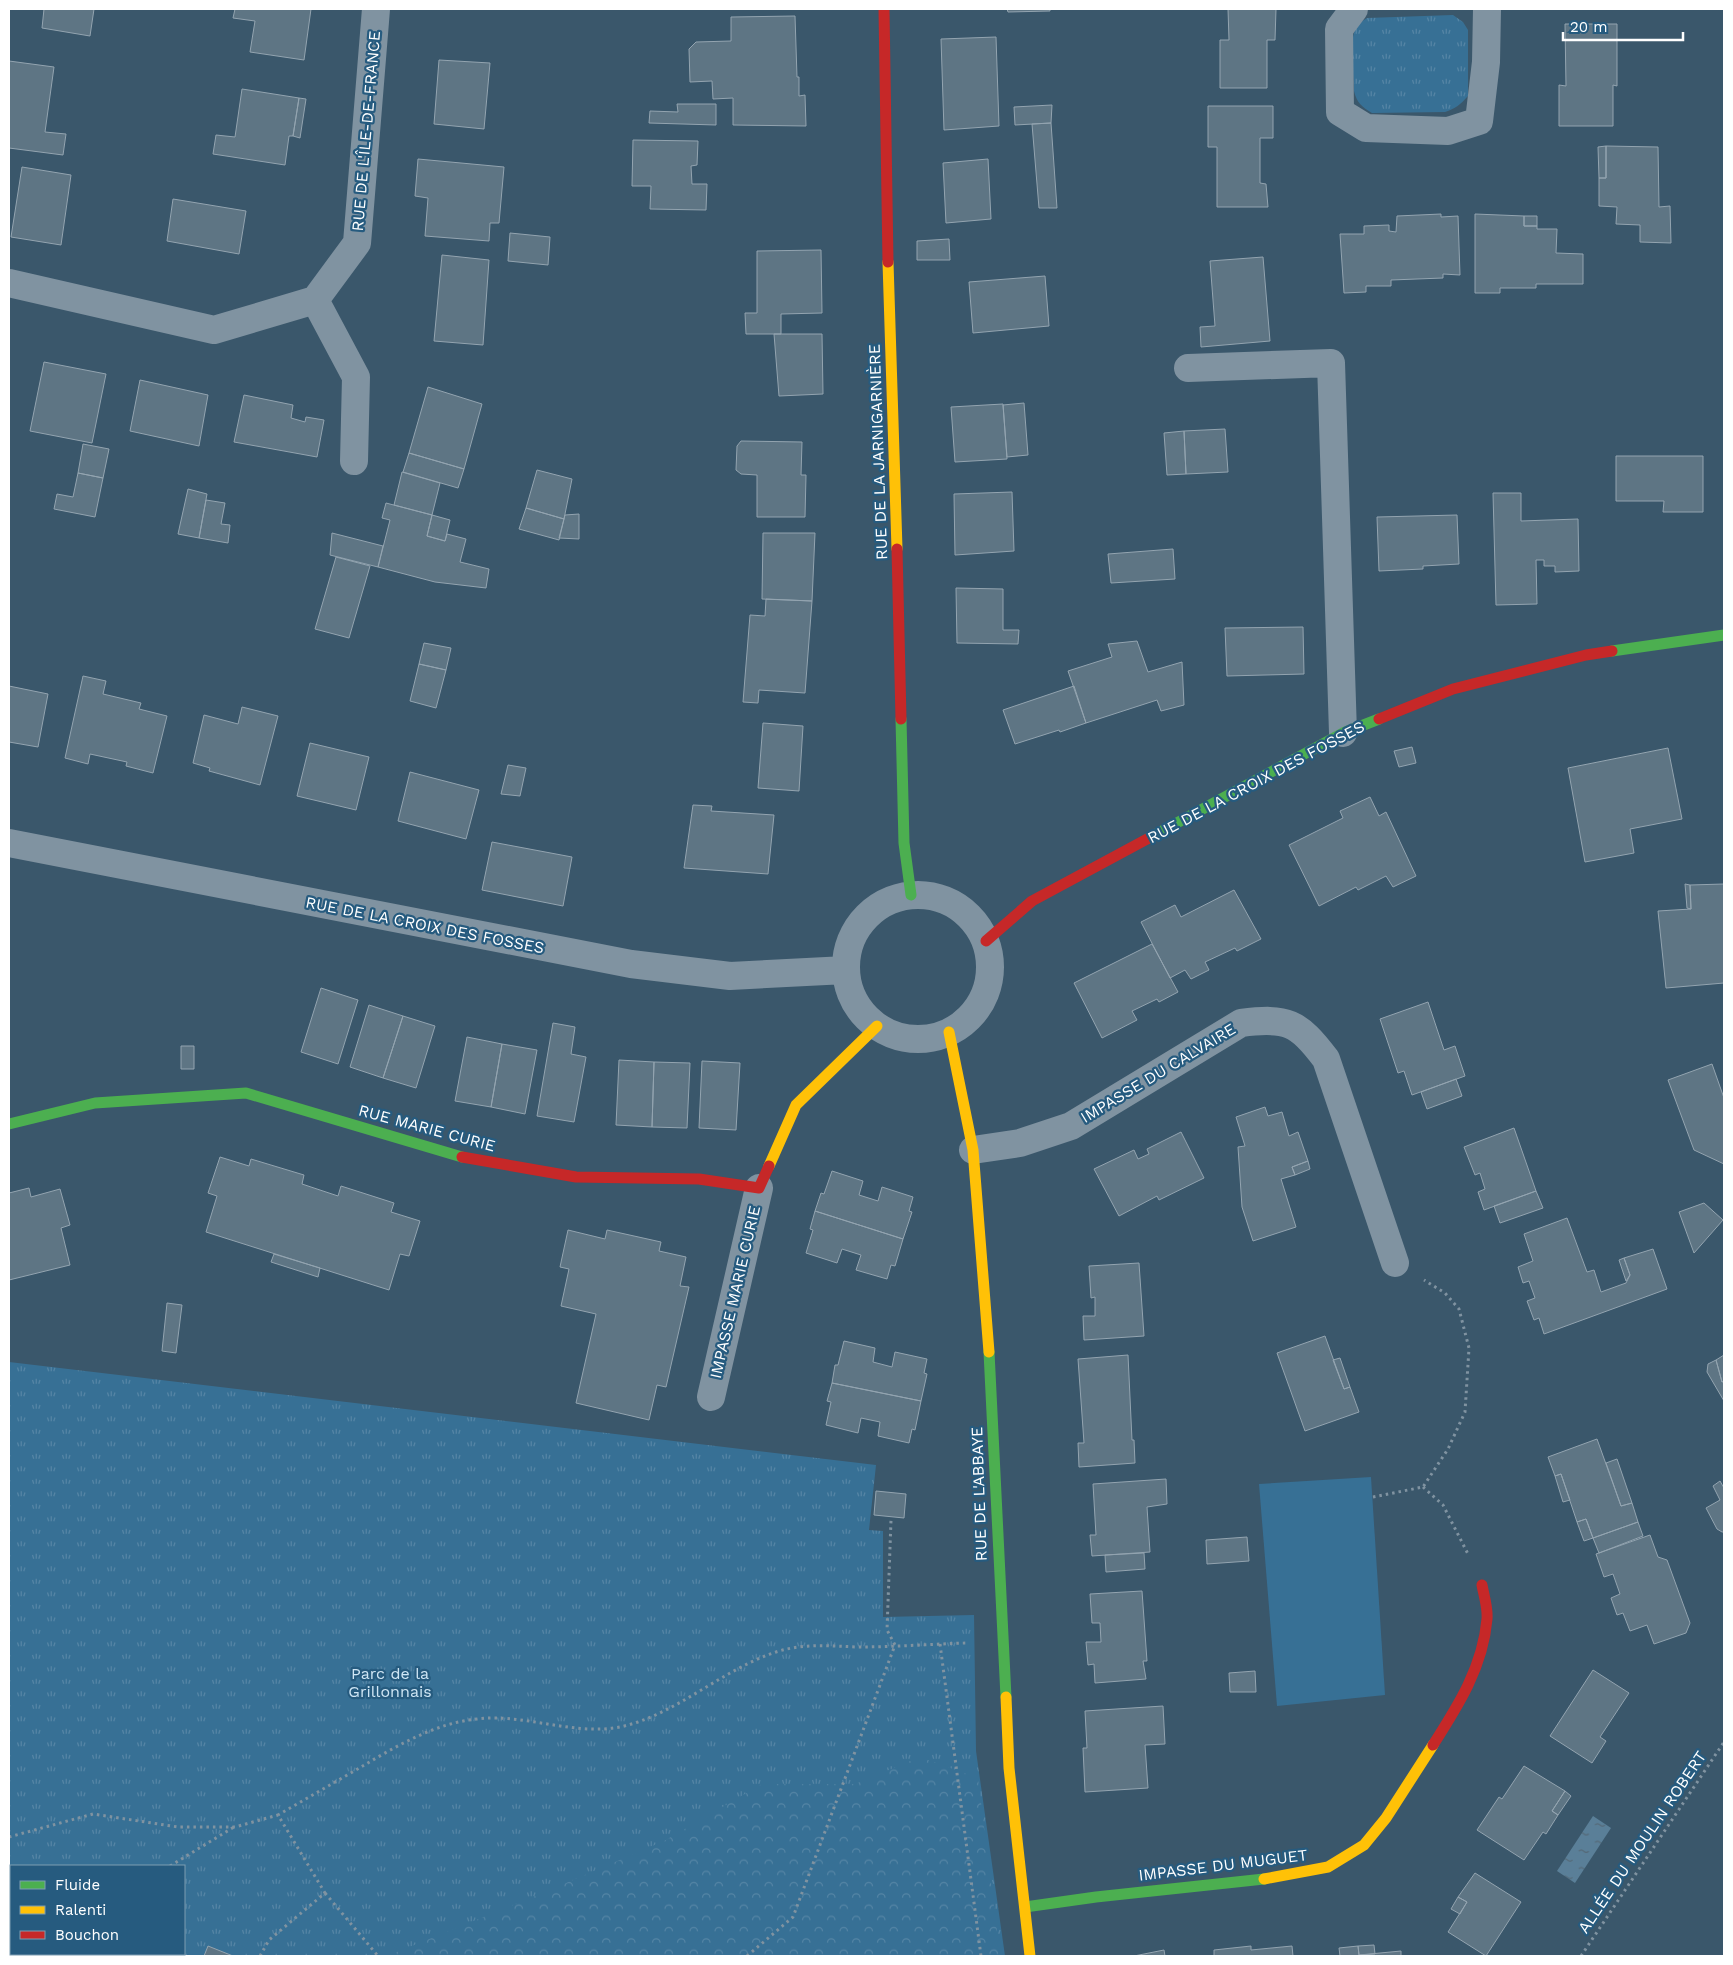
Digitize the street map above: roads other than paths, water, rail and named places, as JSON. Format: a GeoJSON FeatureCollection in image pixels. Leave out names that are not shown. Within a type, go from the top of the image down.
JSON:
{"type":"FeatureCollection","features":[{"type":"Feature","properties":{"kind":"street","name":"RUE DE L'ÎLE-DE-FRANCE"},"geometry":{"type":"LineString","coordinates":[[315,300],[357,243],[376,9]]}},
{"type":"Feature","properties":{"kind":"street","name":"RUE DE LA JARNIGARNIÈRE"},"geometry":{"type":"LineString","coordinates":[[884,9],[889,324],[898,556],[904,843],[911,894]]}},
{"type":"Feature","properties":{"kind":"street"},"geometry":{"type":"LineString","coordinates":[[1354,9],[1339,29],[1340,112],[1366,128],[1448,131],[1479,121],[1486,62],[1487,9]]}},
{"type":"Feature","properties":{"kind":"street"},"geometry":{"type":"LineString","coordinates":[[9,283],[214,330],[315,300],[356,377],[354,460]]}},
{"type":"Feature","properties":{"kind":"street"},"geometry":{"type":"LineString","coordinates":[[1188,368],[1331,363],[1342,733]]}},
{"type":"Feature","properties":{"kind":"street","name":"RUE DE LA CROIX DES FOSSES"},"geometry":{"type":"LineString","coordinates":[[986,941],[1032,901],[1342,733],[1462,686],[1586,655],[1724,635]]}},
{"type":"Feature","properties":{"kind":"street","name":"RUE DE LA CROIX DES FOSSES"},"geometry":{"type":"LineString","coordinates":[[9,843],[631,964],[730,976],[846,970]]}},
{"type":"Feature","properties":{"kind":"street"},"geometry":{"type":"LineString","coordinates":[[911,894],[935,896],[957,906],[974,920],[986,941],[991,962],[989,984],[981,1003],[967,1020],[949,1032],[935,1038],[905,1038],[877,1026],[861,1011],[850,991],[846,970],[848,948],[857,928],[872,911],[890,900],[911,894]]}},
{"type":"Feature","properties":{"kind":"street","name":"IMPASSE DU CALVAIRE"},"geometry":{"type":"LineString","coordinates":[[973,1150],[1020,1144],[1071,1126],[1241,1023],[1266,1020],[1292,1025],[1310,1037],[1326,1059],[1395,1263]]}},
{"type":"Feature","properties":{"kind":"street"},"geometry":{"type":"LineString","coordinates":[[759,1188],[796,1104],[877,1026]]}},
{"type":"Feature","properties":{"kind":"street","name":"RUE DE L'ABBAYE"},"geometry":{"type":"LineString","coordinates":[[949,1032],[973,1150],[987,1315],[1009,1768],[1030,1956]]}},
{"type":"Feature","properties":{"kind":"street","name":"RUE MARIE CURIE"},"geometry":{"type":"LineString","coordinates":[[9,1124],[95,1103],[246,1093],[470,1160],[576,1177],[699,1179],[759,1188]]}},
{"type":"Feature","properties":{"kind":"street","name":"IMPASSE MARIE CURIE"},"geometry":{"type":"LineString","coordinates":[[710,1397],[759,1188]]}},
{"type":"Feature","properties":{"kind":"street","name":"IMPASSE DU MUGUET"},"geometry":{"type":"LineString","coordinates":[[1024,1907],[1096,1897],[1274,1878],[1328,1867],[1364,1846],[1386,1818],[1459,1704],[1479,1663],[1487,1618],[1482,1585]]}},
{"type":"Feature","properties":{"kind":"water"},"geometry":{"type":"Polygon","coordinates":[[[1593,1816],[1611,1828],[1575,1883],[1557,1871],[1593,1816]]]}},
{"type":"Feature","properties":{"kind":"park label","name":"Parc de la Grillonnais"},"geometry":{"type":"Point","coordinates":[390,1682]}}]}
